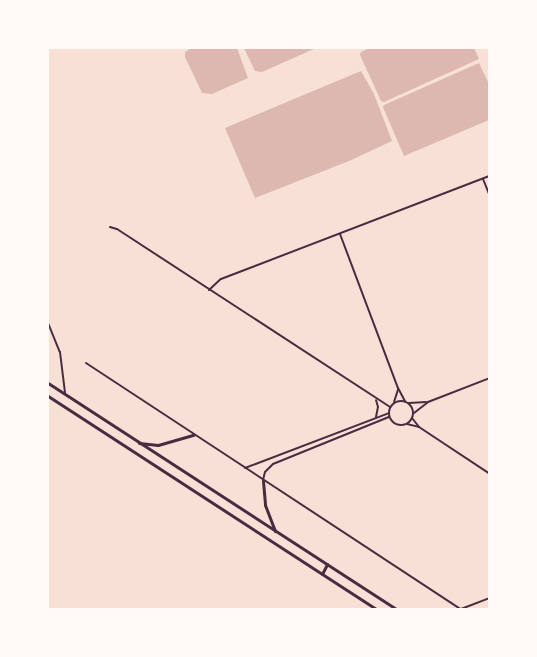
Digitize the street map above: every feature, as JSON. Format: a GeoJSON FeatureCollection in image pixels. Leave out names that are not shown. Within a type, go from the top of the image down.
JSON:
{"type":"FeatureCollection","features":[{"type":"Feature","properties":{"kind":"highway"},"geometry":{"type":"LineString","coordinates":[[48,383],[397,610]]}},
{"type":"Feature","properties":{"kind":"highway"},"geometry":{"type":"LineString","coordinates":[[48,396],[378,610]]}},
{"type":"Feature","properties":{"kind":"highway"},"geometry":{"type":"LineString","coordinates":[[138,442],[158,445],[194,435]]}},
{"type":"Feature","properties":{"kind":"highway"},"geometry":{"type":"LineString","coordinates":[[263,480],[265,504],[276,531]]}},
{"type":"Feature","properties":{"kind":"highway"},"geometry":{"type":"LineString","coordinates":[[322,574],[327,564]]}},
{"type":"Feature","properties":{"kind":"street"},"geometry":{"type":"LineString","coordinates":[[208,290],[221,279],[490,176]]}},
{"type":"Feature","properties":{"kind":"street"},"geometry":{"type":"LineString","coordinates":[[483,179],[490,196]]}},
{"type":"Feature","properties":{"kind":"street"},"geometry":{"type":"LineString","coordinates":[[110,226],[118,229],[376,400],[390,407]]}},
{"type":"Feature","properties":{"kind":"street"},"geometry":{"type":"LineString","coordinates":[[340,234],[398,388],[405,401],[409,403],[428,402]]}},
{"type":"Feature","properties":{"kind":"street"},"geometry":{"type":"LineString","coordinates":[[48,323],[60,352],[65,395]]}},
{"type":"Feature","properties":{"kind":"street"},"geometry":{"type":"LineString","coordinates":[[86,363],[462,609],[490,598]]}},
{"type":"Feature","properties":{"kind":"street"},"geometry":{"type":"LineString","coordinates":[[406,424],[414,413],[428,402],[490,378]]}},
{"type":"Feature","properties":{"kind":"street"},"geometry":{"type":"LineString","coordinates":[[398,388],[394,403],[390,407],[389,417],[397,425],[406,424],[419,427]]}},
{"type":"Feature","properties":{"kind":"street"},"geometry":{"type":"LineString","coordinates":[[373,423],[378,407],[376,400]]}},
{"type":"Feature","properties":{"kind":"street"},"geometry":{"type":"LineString","coordinates":[[394,403],[405,401]]}},
{"type":"Feature","properties":{"kind":"street"},"geometry":{"type":"LineString","coordinates":[[409,403],[414,413]]}},
{"type":"Feature","properties":{"kind":"street"},"geometry":{"type":"LineString","coordinates":[[245,468],[389,413]]}},
{"type":"Feature","properties":{"kind":"street"},"geometry":{"type":"LineString","coordinates":[[263,480],[265,472],[273,464],[389,417]]}},
{"type":"Feature","properties":{"kind":"street"},"geometry":{"type":"LineString","coordinates":[[412,418],[419,427],[490,474]]}},
{"type":"Feature","properties":{"kind":"shaded area"},"geometry":{"type":"Polygon","coordinates":[[[191,48],[237,48],[248,78],[212,94],[202,93],[185,57],[185,52],[191,48]]]}},
{"type":"Feature","properties":{"kind":"shaded area"},"geometry":{"type":"Polygon","coordinates":[[[244,48],[316,48],[262,72],[255,71],[244,48]]]}},
{"type":"Feature","properties":{"kind":"shaded area"},"geometry":{"type":"Polygon","coordinates":[[[370,48],[474,48],[479,59],[384,102],[381,101],[360,55],[361,52],[370,48]]]}},
{"type":"Feature","properties":{"kind":"shaded area"},"geometry":{"type":"Polygon","coordinates":[[[479,63],[489,84],[489,120],[404,156],[383,107],[384,105],[479,63]]]}},
{"type":"Feature","properties":{"kind":"shaded area"},"geometry":{"type":"Polygon","coordinates":[[[361,71],[374,94],[392,141],[349,161],[255,198],[225,128],[361,71]]]}}]}
